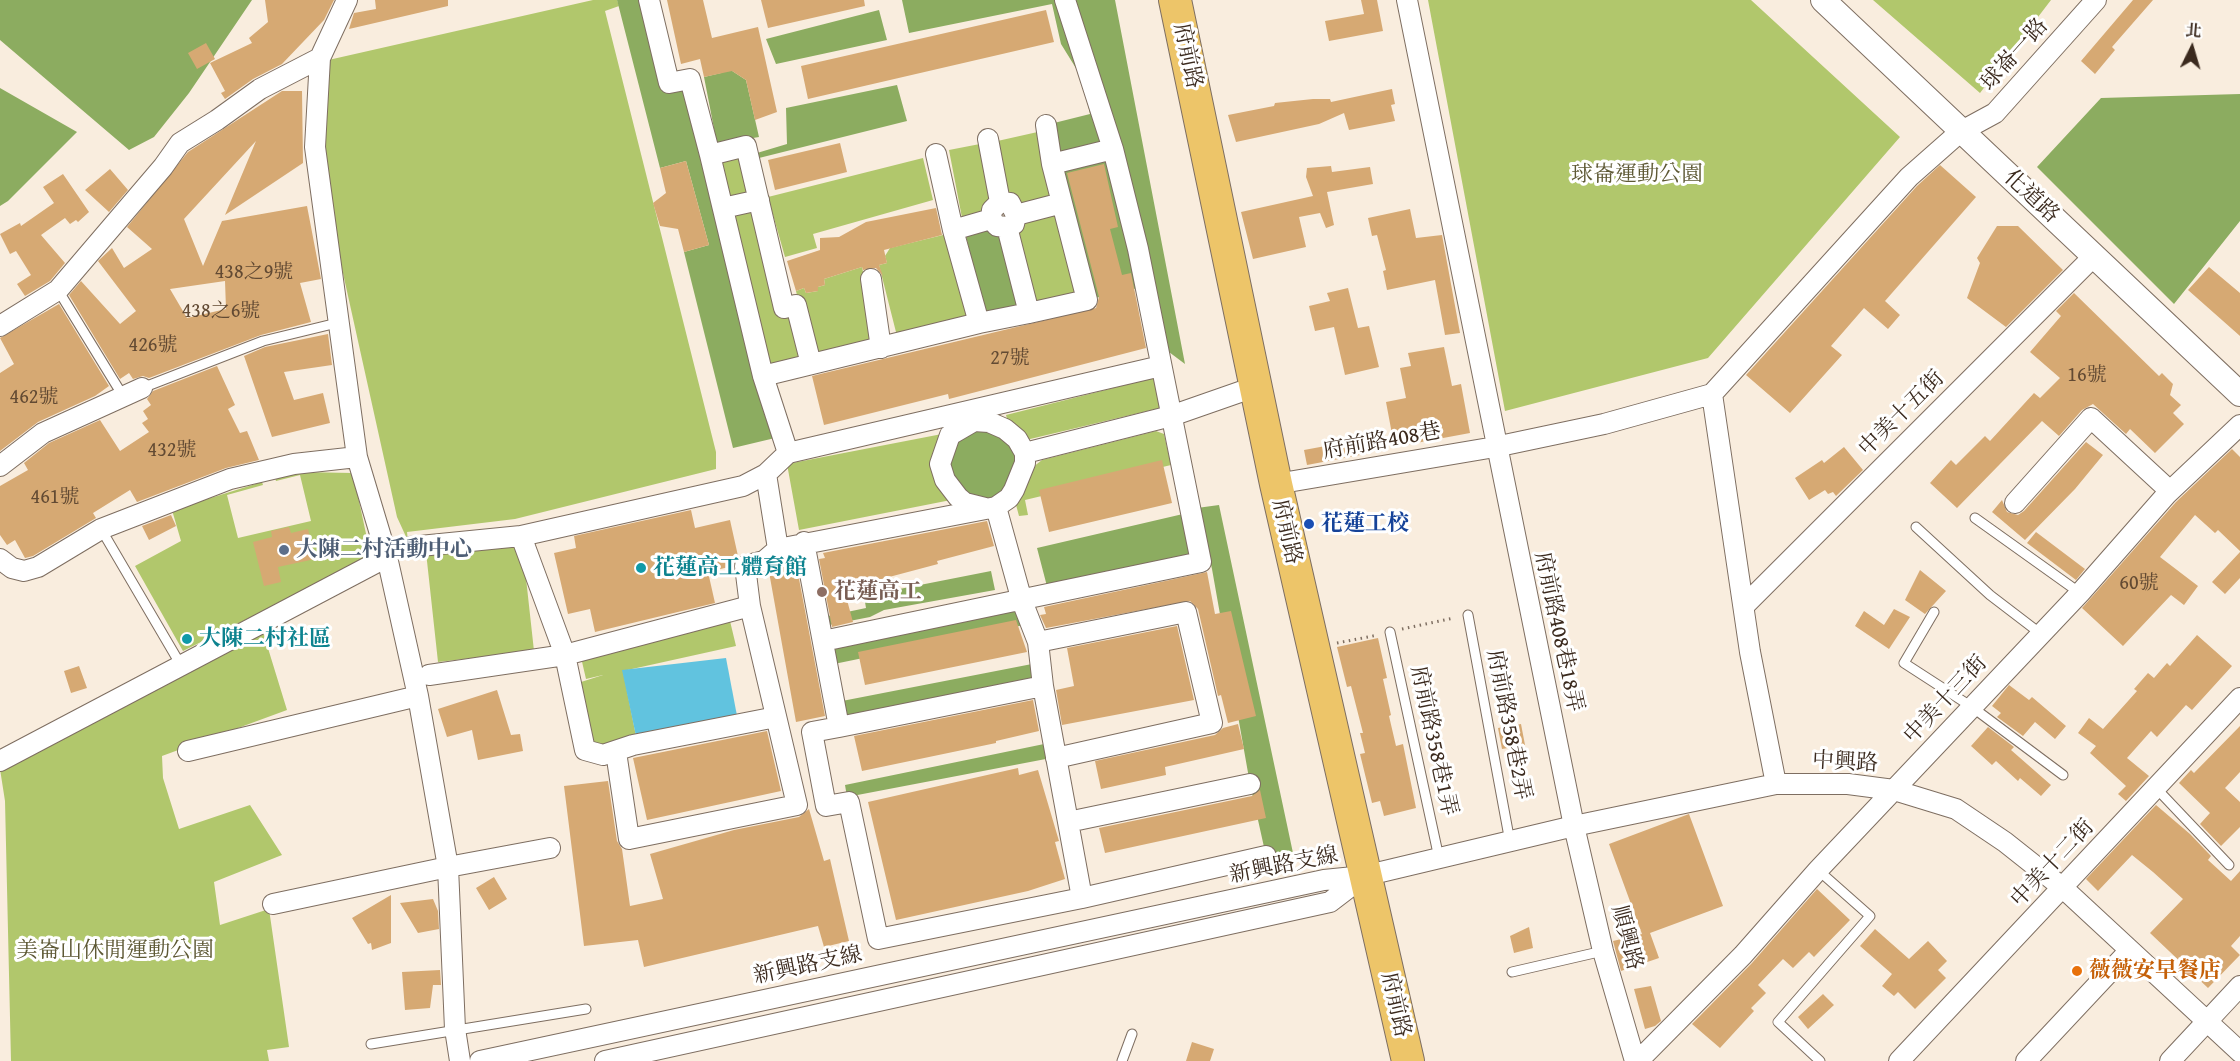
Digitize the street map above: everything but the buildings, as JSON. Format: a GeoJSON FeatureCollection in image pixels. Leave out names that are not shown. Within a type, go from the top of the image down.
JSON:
{"type":"FeatureCollection","features":[{"type":"Feature","properties":{"kind":"main road","name":"府前路"},"geometry":{"type":"LineString","coordinates":[[1179,1],[1276,484],[1408,1061]]}},
{"type":"Feature","properties":{"kind":"street"},"geometry":{"type":"LineString","coordinates":[[347,0],[320,58],[315,147],[337,323],[357,457],[387,557],[418,696],[448,867],[455,1029],[460,1061]]}},
{"type":"Feature","properties":{"kind":"street"},"geometry":{"type":"LineString","coordinates":[[649,0],[669,83],[690,79],[764,376],[788,453]]}},
{"type":"Feature","properties":{"kind":"street"},"geometry":{"type":"LineString","coordinates":[[823,641],[1201,562],[1138,249],[1113,148],[1065,0]]}},
{"type":"Feature","properties":{"kind":"street","name":"府前路408巷18弄"},"geometry":{"type":"LineString","coordinates":[[1407,0],[1495,447],[1574,826]]}},
{"type":"Feature","properties":{"kind":"street","name":"化道路"},"geometry":{"type":"LineString","coordinates":[[1823,0],[1960,132],[2240,393]]}},
{"type":"Feature","properties":{"kind":"street","name":"球崙一路"},"geometry":{"type":"LineString","coordinates":[[1713,394],[1909,177],[1960,132],[1995,113],[2096,0]]}},
{"type":"Feature","properties":{"kind":"street"},"geometry":{"type":"LineString","coordinates":[[0,326],[58,290],[180,143],[260,89],[320,58]]}},
{"type":"Feature","properties":{"kind":"street"},"geometry":{"type":"LineString","coordinates":[[764,376],[979,323],[1087,300],[1052,164],[1046,125]]}},
{"type":"Feature","properties":{"kind":"street"},"geometry":{"type":"LineString","coordinates":[[988,139],[1004,216],[1029,313]]}},
{"type":"Feature","properties":{"kind":"street"},"geometry":{"type":"LineString","coordinates":[[710,155],[746,146],[784,308],[796,305],[811,364]]}},
{"type":"Feature","properties":{"kind":"street"},"geometry":{"type":"LineString","coordinates":[[1052,164],[1113,148]]}},
{"type":"Feature","properties":{"kind":"street"},"geometry":{"type":"LineString","coordinates":[[936,154],[953,230],[979,323]]}},
{"type":"Feature","properties":{"kind":"street"},"geometry":{"type":"LineString","coordinates":[[723,208],[759,200]]}},
{"type":"Feature","properties":{"kind":"street"},"geometry":{"type":"LineString","coordinates":[[953,230],[1062,203]]}},
{"type":"Feature","properties":{"kind":"street","name":"中美十五街"},"geometry":{"type":"LineString","coordinates":[[1745,605],[2094,256]]}},
{"type":"Feature","properties":{"kind":"street"},"geometry":{"type":"LineString","coordinates":[[871,279],[881,348]]}},
{"type":"Feature","properties":{"kind":"street"},"geometry":{"type":"LineString","coordinates":[[410,547],[521,536],[743,486],[766,474],[788,453],[973,416],[1161,366]]}},
{"type":"Feature","properties":{"kind":"street"},"geometry":{"type":"LineString","coordinates":[[1025,453],[1171,416],[1257,386]]}},
{"type":"Feature","properties":{"kind":"street"},"geometry":{"type":"LineString","coordinates":[[0,466],[43,433],[142,388]]}},
{"type":"Feature","properties":{"kind":"street"},"geometry":{"type":"LineString","coordinates":[[1713,394],[1750,652],[1776,784]]}},
{"type":"Feature","properties":{"kind":"street","name":"府前路408巷"},"geometry":{"type":"LineString","coordinates":[[1276,484],[1495,447],[1604,424],[1713,394]]}},
{"type":"Feature","properties":{"kind":"street"},"geometry":{"type":"LineString","coordinates":[[616,753],[629,839],[796,805],[750,606],[745,566],[764,561],[778,549],[804,542],[992,508],[1010,498],[1025,463],[1025,453],[1017,439],[1005,429],[973,416]]}},
{"type":"Feature","properties":{"kind":"street"},"geometry":{"type":"LineString","coordinates":[[973,416],[950,435],[940,464],[945,480],[965,503],[992,508]]}},
{"type":"Feature","properties":{"kind":"street"},"geometry":{"type":"LineString","coordinates":[[2015,503],[2091,418],[2170,491]]}},
{"type":"Feature","properties":{"kind":"street","name":"中美十三街"},"geometry":{"type":"LineString","coordinates":[[1637,1061],[1743,955],[1818,870],[2080,593],[2170,491],[2240,426]]}},
{"type":"Feature","properties":{"kind":"street"},"geometry":{"type":"LineString","coordinates":[[0,559],[12,568],[24,571],[38,567],[101,529],[230,479],[294,464],[357,457]]}},
{"type":"Feature","properties":{"kind":"street"},"geometry":{"type":"LineString","coordinates":[[766,474],[778,549]]}},
{"type":"Feature","properties":{"kind":"street"},"geometry":{"type":"LineString","coordinates":[[992,508],[1022,601],[1038,642],[1043,686],[1082,898]]}},
{"type":"Feature","properties":{"kind":"street"},"geometry":{"type":"LineString","coordinates":[[521,536],[565,655],[585,750],[603,755],[616,753],[633,746],[776,717]]}},
{"type":"Feature","properties":{"kind":"street"},"geometry":{"type":"LineString","coordinates":[[804,542],[839,728]]}},
{"type":"Feature","properties":{"kind":"street"},"geometry":{"type":"LineString","coordinates":[[0,761],[387,557]]}},
{"type":"Feature","properties":{"kind":"street"},"geometry":{"type":"LineString","coordinates":[[429,675],[565,655],[750,606]]}},
{"type":"Feature","properties":{"kind":"street"},"geometry":{"type":"LineString","coordinates":[[1038,642],[1185,612],[1212,723],[1056,758]]}},
{"type":"Feature","properties":{"kind":"street"},"geometry":{"type":"LineString","coordinates":[[1043,686],[812,732],[826,806],[849,802],[878,939],[1082,898],[1266,856]]}},
{"type":"Feature","properties":{"kind":"street"},"geometry":{"type":"LineString","coordinates":[[188,751],[418,696]]}},
{"type":"Feature","properties":{"kind":"street","name":"中美十二街"},"geometry":{"type":"LineString","coordinates":[[1899,1061],[2240,698]]}},
{"type":"Feature","properties":{"kind":"street"},"geometry":{"type":"LineString","coordinates":[[1068,822],[1250,784]]}},
{"type":"Feature","properties":{"kind":"street","name":"中興路"},"geometry":{"type":"LineString","coordinates":[[1364,876],[1574,826],[1776,784],[1848,784],[1894,790],[1956,809],[2005,842],[2063,888],[2240,1052]]}},
{"type":"Feature","properties":{"kind":"street","name":"順興路"},"geometry":{"type":"LineString","coordinates":[[1574,826],[1603,951],[1637,1061]]}},
{"type":"Feature","properties":{"kind":"street"},"geometry":{"type":"LineString","coordinates":[[273,904],[550,848]]}},
{"type":"Feature","properties":{"kind":"street","name":"新興路支線"},"geometry":{"type":"LineString","coordinates":[[480,1061],[1312,882],[1364,876]]}},
{"type":"Feature","properties":{"kind":"street","name":"新興路支線"},"geometry":{"type":"LineString","coordinates":[[605,1061],[1330,902],[1364,876]]}},
{"type":"Feature","properties":{"kind":"street"},"geometry":{"type":"LineString","coordinates":[[2026,1061],[2130,950]]}},
{"type":"Feature","properties":{"kind":"street"},"geometry":{"type":"LineString","coordinates":[[2170,1061],[2240,986]]}},
{"type":"Feature","properties":{"kind":"lane"},"geometry":{"type":"LineString","coordinates":[[58,290],[123,396]]}},
{"type":"Feature","properties":{"kind":"lane"},"geometry":{"type":"LineString","coordinates":[[142,388],[263,341],[337,323]]}},
{"type":"Feature","properties":{"kind":"lane"},"geometry":{"type":"LineString","coordinates":[[1976,518],[2080,593]]}},
{"type":"Feature","properties":{"kind":"lane"},"geometry":{"type":"LineString","coordinates":[[1916,527],[1990,595],[2041,634]]}},
{"type":"Feature","properties":{"kind":"lane"},"geometry":{"type":"LineString","coordinates":[[101,529],[182,667]]}},
{"type":"Feature","properties":{"kind":"lane"},"geometry":{"type":"LineString","coordinates":[[1934,612],[1904,663],[1972,707],[2063,776]]}},
{"type":"Feature","properties":{"kind":"lane","name":"府前路358巷2弄"},"geometry":{"type":"LineString","coordinates":[[1468,615],[1510,842]]}},
{"type":"Feature","properties":{"kind":"lane","name":"府前路358巷1弄"},"geometry":{"type":"LineString","coordinates":[[1390,632],[1439,858]]}},
{"type":"Feature","properties":{"kind":"lane"},"geometry":{"type":"LineString","coordinates":[[2156,788],[2229,865]]}},
{"type":"Feature","properties":{"kind":"lane"},"geometry":{"type":"LineString","coordinates":[[1818,870],[1870,916],[1778,1022],[1820,1061]]}},
{"type":"Feature","properties":{"kind":"lane"},"geometry":{"type":"LineString","coordinates":[[1512,972],[1603,951]]}},
{"type":"Feature","properties":{"kind":"lane"},"geometry":{"type":"LineString","coordinates":[[371,1044],[586,1009]]}},
{"type":"Feature","properties":{"kind":"lane"},"geometry":{"type":"LineString","coordinates":[[1122,1061],[1132,1034]]}},
{"type":"Feature","properties":{"kind":"green space"},"geometry":{"type":"Polygon","coordinates":[[[0,0],[252,0],[189,93],[154,137],[129,150],[0,40],[0,0]]]}},
{"type":"Feature","properties":{"kind":"green space"},"geometry":{"type":"Polygon","coordinates":[[[593,0],[617,0],[619,6],[605,11],[716,452],[716,469],[515,519],[407,532],[408,541],[397,517],[321,174],[324,61],[593,0]]]}},
{"type":"Feature","properties":{"kind":"green space"},"geometry":{"type":"Polygon","coordinates":[[[617,0],[644,0],[665,89],[688,84],[775,438],[733,448],[684,252],[709,245],[686,161],[660,168],[617,0]]]}},
{"type":"Feature","properties":{"kind":"green space"},"geometry":{"type":"Polygon","coordinates":[[[902,0],[1115,0],[1185,364],[1165,349],[1138,288],[1087,300],[1046,125],[1090,114],[1082,78],[1061,44],[1052,4],[909,33],[902,0]]]}},
{"type":"Feature","properties":{"kind":"green space","name":"球崙運動公園"},"geometry":{"type":"Polygon","coordinates":[[[1428,0],[1751,0],[1900,137],[1708,358],[1505,411],[1428,0]]]}},
{"type":"Feature","properties":{"kind":"green space"},"geometry":{"type":"Polygon","coordinates":[[[1873,0],[2051,0],[1980,93],[1873,0]]]}},
{"type":"Feature","properties":{"kind":"green space"},"geometry":{"type":"Polygon","coordinates":[[[879,10],[887,40],[776,64],[766,39],[879,10]]]}},
{"type":"Feature","properties":{"kind":"green space"},"geometry":{"type":"Polygon","coordinates":[[[720,63],[746,80],[759,137],[717,144],[704,77],[721,73],[720,63]]]}},
{"type":"Feature","properties":{"kind":"green space"},"geometry":{"type":"Polygon","coordinates":[[[897,85],[907,121],[759,158],[757,153],[787,144],[786,108],[897,85]]]}},
{"type":"Feature","properties":{"kind":"green space"},"geometry":{"type":"Polygon","coordinates":[[[0,88],[77,132],[8,201],[0,206],[0,88]]]}},
{"type":"Feature","properties":{"kind":"green space"},"geometry":{"type":"Polygon","coordinates":[[[2240,94],[2240,221],[2174,304],[2037,167],[2101,98],[2240,94]]]}},
{"type":"Feature","properties":{"kind":"green space"},"geometry":{"type":"Polygon","coordinates":[[[1042,131],[1057,200],[1019,210],[1010,200],[993,142],[1042,131]]]}},
{"type":"Feature","properties":{"kind":"green space"},"geometry":{"type":"Polygon","coordinates":[[[985,143],[996,200],[987,217],[963,223],[949,150],[985,143]]]}},
{"type":"Feature","properties":{"kind":"green space"},"geometry":{"type":"Polygon","coordinates":[[[740,158],[749,195],[724,201],[721,162],[740,158]]]}},
{"type":"Feature","properties":{"kind":"green space"},"geometry":{"type":"Polygon","coordinates":[[[923,158],[933,200],[813,234],[817,248],[785,257],[768,197],[923,158]]]}},
{"type":"Feature","properties":{"kind":"green space"},"geometry":{"type":"Polygon","coordinates":[[[757,206],[794,309],[806,358],[765,368],[729,213],[757,206]]]}},
{"type":"Feature","properties":{"kind":"green space"},"geometry":{"type":"Polygon","coordinates":[[[1058,206],[1082,294],[1031,307],[1017,226],[1058,206]]]}},
{"type":"Feature","properties":{"kind":"green space"},"geometry":{"type":"Polygon","coordinates":[[[989,223],[1004,230],[1024,308],[985,315],[965,232],[989,223]]]}},
{"type":"Feature","properties":{"kind":"green space"},"geometry":{"type":"Polygon","coordinates":[[[947,234],[973,318],[897,336],[879,265],[887,263],[885,256],[890,248],[947,234]]]}},
{"type":"Feature","properties":{"kind":"green space"},"geometry":{"type":"Polygon","coordinates":[[[862,267],[878,343],[812,358],[796,291],[804,288],[806,293],[818,291],[818,287],[825,285],[824,279],[862,267]]]}},
{"type":"Feature","properties":{"kind":"green space"},"geometry":{"type":"Polygon","coordinates":[[[1157,377],[1164,407],[1026,440],[1009,426],[1006,415],[1157,377]]]}},
{"type":"Feature","properties":{"kind":"green space"},"geometry":{"type":"Polygon","coordinates":[[[977,427],[1000,431],[1019,458],[1014,480],[998,496],[987,499],[964,494],[948,474],[955,439],[977,427]]]}},
{"type":"Feature","properties":{"kind":"green space"},"geometry":{"type":"Polygon","coordinates":[[[1156,431],[1164,434],[1171,465],[1025,500],[1028,515],[1019,516],[1015,501],[1028,471],[1042,460],[1156,431]]]}},
{"type":"Feature","properties":{"kind":"green space"},"geometry":{"type":"Polygon","coordinates":[[[942,434],[956,499],[799,530],[787,464],[942,434]]]}},
{"type":"Feature","properties":{"kind":"green space"},"geometry":{"type":"Polygon","coordinates":[[[299,472],[353,473],[371,557],[183,651],[135,566],[181,541],[172,510],[262,482],[263,485],[227,495],[238,538],[311,521],[300,475],[276,481],[275,478],[299,472]]]}},
{"type":"Feature","properties":{"kind":"green space"},"geometry":{"type":"Polygon","coordinates":[[[1219,505],[1293,853],[1266,856],[1250,784],[1212,569],[1197,508],[1219,505]]]}},
{"type":"Feature","properties":{"kind":"green space"},"geometry":{"type":"Polygon","coordinates":[[[1183,514],[1195,563],[1049,594],[1037,548],[1183,514]]]}},
{"type":"Feature","properties":{"kind":"green space"},"geometry":{"type":"Polygon","coordinates":[[[522,542],[534,651],[438,662],[426,552],[522,542]]]}},
{"type":"Feature","properties":{"kind":"green space"},"geometry":{"type":"Polygon","coordinates":[[[991,571],[995,590],[884,610],[870,617],[829,625],[828,616],[866,608],[864,596],[991,571]]]}},
{"type":"Feature","properties":{"kind":"green space"},"geometry":{"type":"Polygon","coordinates":[[[1022,601],[1029,624],[834,664],[828,640],[1022,601]]]}},
{"type":"Feature","properties":{"kind":"green space"},"geometry":{"type":"Polygon","coordinates":[[[730,621],[736,646],[623,671],[636,736],[594,747],[581,682],[603,675],[586,679],[580,653],[730,621]]]}},
{"type":"Feature","properties":{"kind":"green space","name":"美崙山休閒運動公園"},"geometry":{"type":"Polygon","coordinates":[[[263,632],[287,710],[162,756],[163,778],[179,829],[250,805],[282,855],[214,882],[220,925],[269,909],[289,1047],[267,1050],[269,1061],[11,1061],[5,801],[0,769],[263,632]]]}},
{"type":"Feature","properties":{"kind":"green space"},"geometry":{"type":"Polygon","coordinates":[[[1032,664],[1036,682],[846,719],[842,701],[1032,664]]]}},
{"type":"Feature","properties":{"kind":"green space"},"geometry":{"type":"Polygon","coordinates":[[[1049,743],[1051,758],[847,797],[845,785],[1049,743]]]}},
{"type":"Feature","properties":{"kind":"water"},"geometry":{"type":"Polygon","coordinates":[[[726,658],[738,721],[636,736],[622,670],[726,658]]]}},
{"type":"Feature","properties":{"kind":"place","name":"花蓮工校"},"geometry":{"type":"Point","coordinates":[1309,524]}},
{"type":"Feature","properties":{"kind":"place","name":"大陳二村活動中心"},"geometry":{"type":"Point","coordinates":[284,550]}},
{"type":"Feature","properties":{"kind":"place","name":"花蓮高工體育館"},"geometry":{"type":"Point","coordinates":[641,568]}},
{"type":"Feature","properties":{"kind":"place","name":"花蓮高工"},"geometry":{"type":"Point","coordinates":[822,592]}},
{"type":"Feature","properties":{"kind":"place","name":"大陳二村社區"},"geometry":{"type":"Point","coordinates":[187,639]}},
{"type":"Feature","properties":{"kind":"place","name":"薇薇安早餐店"},"geometry":{"type":"Point","coordinates":[2077,971]}}]}
